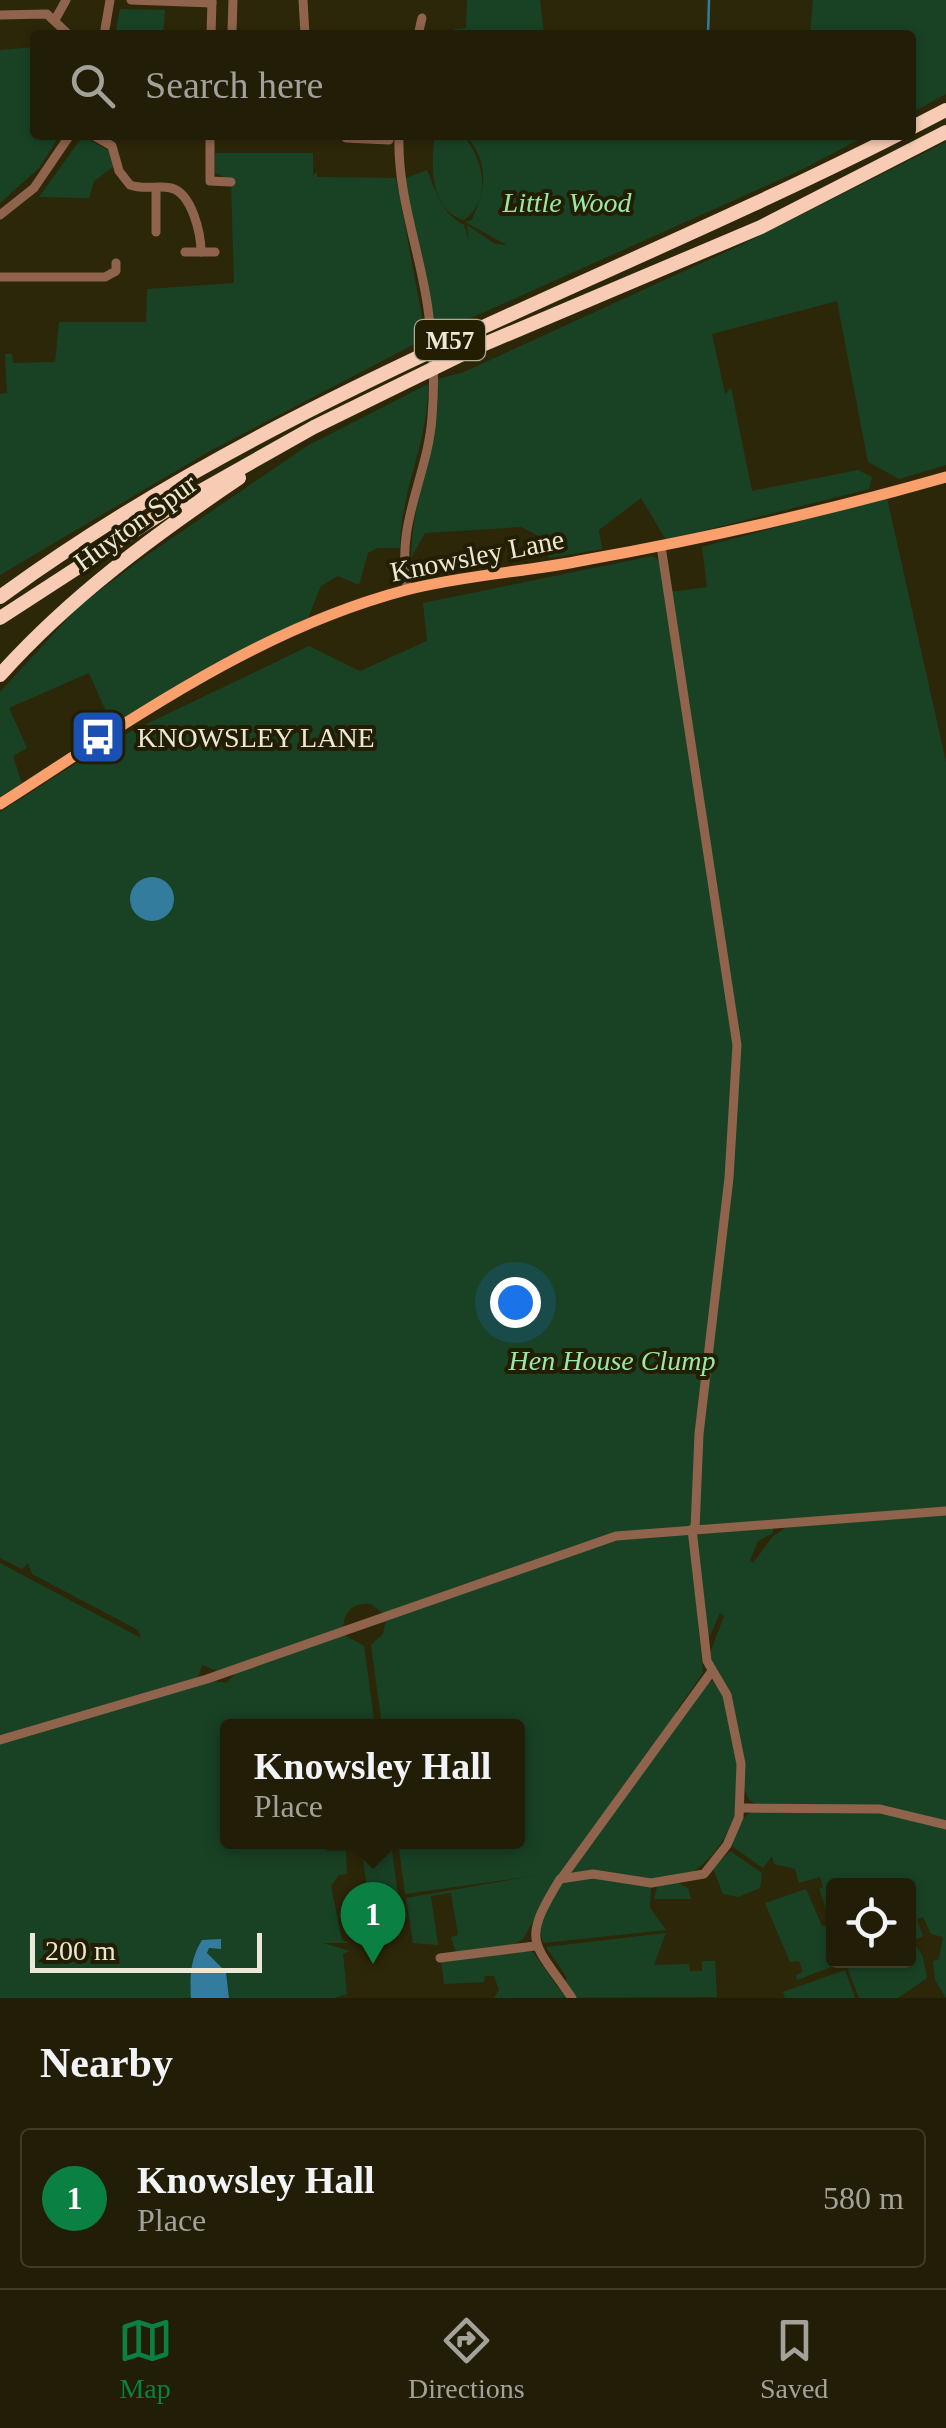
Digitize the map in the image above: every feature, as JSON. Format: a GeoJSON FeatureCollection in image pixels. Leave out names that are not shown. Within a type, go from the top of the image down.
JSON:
{"type":"FeatureCollection","features":[{"type":"Feature","properties":{"kind":"highway"},"geometry":{"type":"LineString","coordinates":[[916,125],[946,110]]}},
{"type":"Feature","properties":{"kind":"highway","name":"M57"},"geometry":{"type":"LineString","coordinates":[[0,618],[164,511],[314,427],[475,348],[761,227],[946,132]]}},
{"type":"Feature","properties":{"kind":"highway","name":"M57"},"geometry":{"type":"LineString","coordinates":[[0,595],[237,448],[336,395],[459,336],[748,211],[887,140]]}},
{"type":"Feature","properties":{"kind":"highway","name":"Huyton Spur"},"geometry":{"type":"LineString","coordinates":[[0,675],[59,612],[98,579],[314,427]]}},
{"type":"Feature","properties":{"kind":"main road","name":"Knowsley Lane"},"geometry":{"type":"LineString","coordinates":[[0,804],[246,651],[408,590],[660,546],[782,520],[946,476]]}},
{"type":"Feature","properties":{"kind":"street"},"geometry":{"type":"LineString","coordinates":[[56,18],[66,0]]}},
{"type":"Feature","properties":{"kind":"street"},"geometry":{"type":"LineString","coordinates":[[105,30],[110,0]]}},
{"type":"Feature","properties":{"kind":"street"},"geometry":{"type":"LineString","coordinates":[[131,0],[212,2],[212,30]]}},
{"type":"Feature","properties":{"kind":"street"},"geometry":{"type":"LineString","coordinates":[[232,0],[232,30]]}},
{"type":"Feature","properties":{"kind":"street"},"geometry":{"type":"LineString","coordinates":[[304,0],[305,30]]}},
{"type":"Feature","properties":{"kind":"street"},"geometry":{"type":"LineString","coordinates":[[0,15],[40,13],[56,18],[65,30]]}},
{"type":"Feature","properties":{"kind":"street"},"geometry":{"type":"LineString","coordinates":[[419,30],[422,18]]}},
{"type":"Feature","properties":{"kind":"street"},"geometry":{"type":"LineString","coordinates":[[0,215],[34,188],[67,140]]}},
{"type":"Feature","properties":{"kind":"street"},"geometry":{"type":"LineString","coordinates":[[102,140],[112,146],[125,181],[139,188],[172,188],[182,196],[199,228],[200,252]]}},
{"type":"Feature","properties":{"kind":"street"},"geometry":{"type":"LineString","coordinates":[[210,140],[210,181],[231,182]]}},
{"type":"Feature","properties":{"kind":"street"},"geometry":{"type":"LineString","coordinates":[[394,140],[400,184],[428,310],[433,404],[428,441],[406,521],[408,590]]}},
{"type":"Feature","properties":{"kind":"street"},"geometry":{"type":"LineString","coordinates":[[156,188],[159,226]]}},
{"type":"Feature","properties":{"kind":"street"},"geometry":{"type":"LineString","coordinates":[[186,252],[215,252]]}},
{"type":"Feature","properties":{"kind":"street"},"geometry":{"type":"LineString","coordinates":[[0,277],[105,278],[116,271],[116,264]]}},
{"type":"Feature","properties":{"kind":"street"},"geometry":{"type":"LineString","coordinates":[[560,1879],[593,1874],[651,1883],[704,1874],[727,1845],[742,1808],[742,1764],[731,1709],[712,1671],[704,1642],[694,1529],[699,1434],[729,1178],[737,1044],[660,546]]}},
{"type":"Feature","properties":{"kind":"street"},"geometry":{"type":"LineString","coordinates":[[0,1740],[208,1680],[616,1536],[946,1511]]}},
{"type":"Feature","properties":{"kind":"street"},"geometry":{"type":"LineString","coordinates":[[572,1998],[536,1946],[537,1917],[560,1879],[712,1671]]}},
{"type":"Feature","properties":{"kind":"street"},"geometry":{"type":"LineString","coordinates":[[742,1808],[880,1809],[946,1825]]}},
{"type":"Feature","properties":{"kind":"street"},"geometry":{"type":"LineString","coordinates":[[440,1958],[536,1946]]}},
{"type":"Feature","properties":{"kind":"green space"},"geometry":{"type":"Polygon","coordinates":[[[467,0],[540,0],[543,30],[454,30],[466,28],[467,0]]]}},
{"type":"Feature","properties":{"kind":"green space"},"geometry":{"type":"Polygon","coordinates":[[[813,0],[946,0],[946,94],[916,110],[916,30],[810,30],[813,0]]]}},
{"type":"Feature","properties":{"kind":"green space"},"geometry":{"type":"Polygon","coordinates":[[[120,9],[165,10],[163,30],[116,30],[120,9]]]}},
{"type":"Feature","properties":{"kind":"green space"},"geometry":{"type":"Polygon","coordinates":[[[30,47],[30,140],[57,140],[39,168],[0,203],[0,50],[30,47]]]}},
{"type":"Feature","properties":{"kind":"green space"},"geometry":{"type":"Polygon","coordinates":[[[80,140],[90,140],[109,151],[113,167],[94,181],[89,198],[39,197],[80,140]]]}},
{"type":"Feature","properties":{"kind":"green space"},"geometry":{"type":"Polygon","coordinates":[[[435,140],[466,140],[476,155],[482,190],[473,211],[464,220],[444,207],[438,196],[435,140]]]}},
{"type":"Feature","properties":{"kind":"green space","name":"Little Wood"},"geometry":{"type":"Polygon","coordinates":[[[470,140],[858,140],[797,172],[433,335],[403,179],[427,170],[440,201],[464,225],[469,241],[467,225],[495,244],[507,245],[465,222],[472,220],[483,186],[482,166],[470,140]]]}},
{"type":"Feature","properties":{"kind":"green space"},"geometry":{"type":"Polygon","coordinates":[[[946,142],[946,465],[899,479],[868,462],[837,301],[712,334],[725,394],[731,388],[752,491],[858,470],[872,477],[869,489],[666,540],[641,498],[599,530],[602,549],[549,558],[539,536],[521,527],[425,533],[411,558],[416,511],[435,427],[438,379],[464,372],[739,246],[946,142]]]}},
{"type":"Feature","properties":{"kind":"green space"},"geometry":{"type":"Polygon","coordinates":[[[215,153],[313,153],[313,175],[317,172],[317,177],[396,178],[426,338],[208,452],[0,575],[0,394],[7,393],[5,354],[12,354],[13,363],[55,362],[59,322],[146,322],[147,289],[234,283],[231,180],[215,173],[215,153]]]}},
{"type":"Feature","properties":{"kind":"green space"},"geometry":{"type":"Polygon","coordinates":[[[428,384],[424,426],[405,506],[400,548],[378,548],[368,553],[359,585],[338,576],[321,586],[308,618],[190,677],[113,727],[89,673],[9,708],[27,748],[13,756],[22,783],[0,797],[0,692],[80,605],[307,446],[428,384]]]}},
{"type":"Feature","properties":{"kind":"green space","name":"Hen House Clump"},"geometry":{"type":"Polygon","coordinates":[[[887,498],[946,762],[946,1508],[773,1525],[773,1533],[758,1541],[750,1560],[753,1563],[773,1536],[787,1527],[946,1514],[946,1998],[935,1980],[933,1961],[939,1959],[943,1937],[931,1934],[923,1917],[917,1919],[923,1936],[916,1940],[916,1878],[826,1878],[826,1909],[819,1889],[823,1887],[820,1877],[799,1883],[795,1869],[774,1864],[772,1856],[763,1868],[733,1847],[740,1822],[763,1808],[749,1800],[743,1787],[721,1843],[703,1864],[677,1882],[688,1888],[691,1899],[654,1899],[657,1887],[651,1888],[650,1908],[666,1930],[543,1943],[539,1929],[545,1900],[523,1939],[515,1944],[515,1950],[533,1952],[559,1989],[567,1978],[546,1947],[666,1933],[654,1965],[689,1964],[690,1971],[702,1971],[702,1961],[715,1961],[717,1997],[494,1998],[499,1990],[494,1976],[485,1976],[484,1982],[444,1984],[441,1961],[456,1953],[451,1937],[458,1935],[451,1893],[431,1896],[438,1945],[413,1943],[406,1898],[533,1876],[405,1894],[399,1849],[525,1849],[525,1719],[381,1719],[371,1645],[383,1634],[386,1619],[629,1530],[384,1614],[371,1604],[354,1606],[345,1617],[343,1629],[217,1671],[202,1665],[198,1678],[226,1683],[237,1672],[343,1634],[364,1646],[374,1719],[220,1719],[220,1849],[346,1851],[347,1874],[339,1875],[331,1886],[342,1940],[350,1943],[323,1943],[350,1951],[343,1954],[347,1994],[335,1998],[229,1998],[226,1972],[207,1954],[202,1940],[192,1998],[0,1998],[0,1563],[141,1638],[138,1630],[32,1574],[28,1563],[22,1569],[0,1558],[0,812],[113,740],[309,646],[360,671],[427,641],[423,603],[652,556],[662,562],[671,592],[707,587],[702,547],[887,498]],[[693,1568],[703,1673],[676,1711],[679,1714],[707,1682],[715,1681],[710,1653],[724,1616],[720,1613],[708,1640],[693,1568]]]}},
{"type":"Feature","properties":{"kind":"green space"},"geometry":{"type":"Polygon","coordinates":[[[361,1849],[392,1849],[398,1895],[369,1898],[361,1849]]]}},
{"type":"Feature","properties":{"kind":"green space"},"geometry":{"type":"Polygon","coordinates":[[[730,1851],[762,1873],[760,1888],[738,1897],[723,1894],[713,1868],[730,1851]]]}},
{"type":"Feature","properties":{"kind":"green space"},"geometry":{"type":"Polygon","coordinates":[[[806,1889],[822,1926],[826,1925],[829,1968],[797,1980],[796,1975],[803,1972],[799,1961],[790,1962],[765,1903],[806,1889]]]}},
{"type":"Feature","properties":{"kind":"green space"},"geometry":{"type":"Polygon","coordinates":[[[916,1946],[923,1957],[927,1978],[898,1998],[859,1998],[847,1968],[916,1968],[916,1946]]]}},
{"type":"Feature","properties":{"kind":"green space"},"geometry":{"type":"Polygon","coordinates":[[[845,1970],[855,1998],[785,1998],[783,1992],[845,1970]]]}},
{"type":"Feature","properties":{"kind":"water"},"geometry":{"type":"Polygon","coordinates":[[[152,877],[168,883],[174,899],[168,915],[152,921],[136,915],[130,899],[136,883],[152,877]]]}},
{"type":"Feature","properties":{"kind":"water"},"geometry":{"type":"Polygon","coordinates":[[[221,1939],[221,1949],[209,1948],[207,1953],[226,1972],[229,1998],[191,1998],[192,1968],[198,1947],[202,1940],[221,1939]]]}},
{"type":"Feature","properties":{"kind":"waterway"},"geometry":{"type":"LineString","coordinates":[[708,30],[709,0]]}},
{"type":"Feature","properties":{"kind":"place","name":"KNOWSLEY LANE"},"geometry":{"type":"Point","coordinates":[98,737]}},
{"type":"Feature","properties":{"kind":"place","name":"Knowsley Hall"},"geometry":{"type":"Point","coordinates":[373,1964]}}]}
